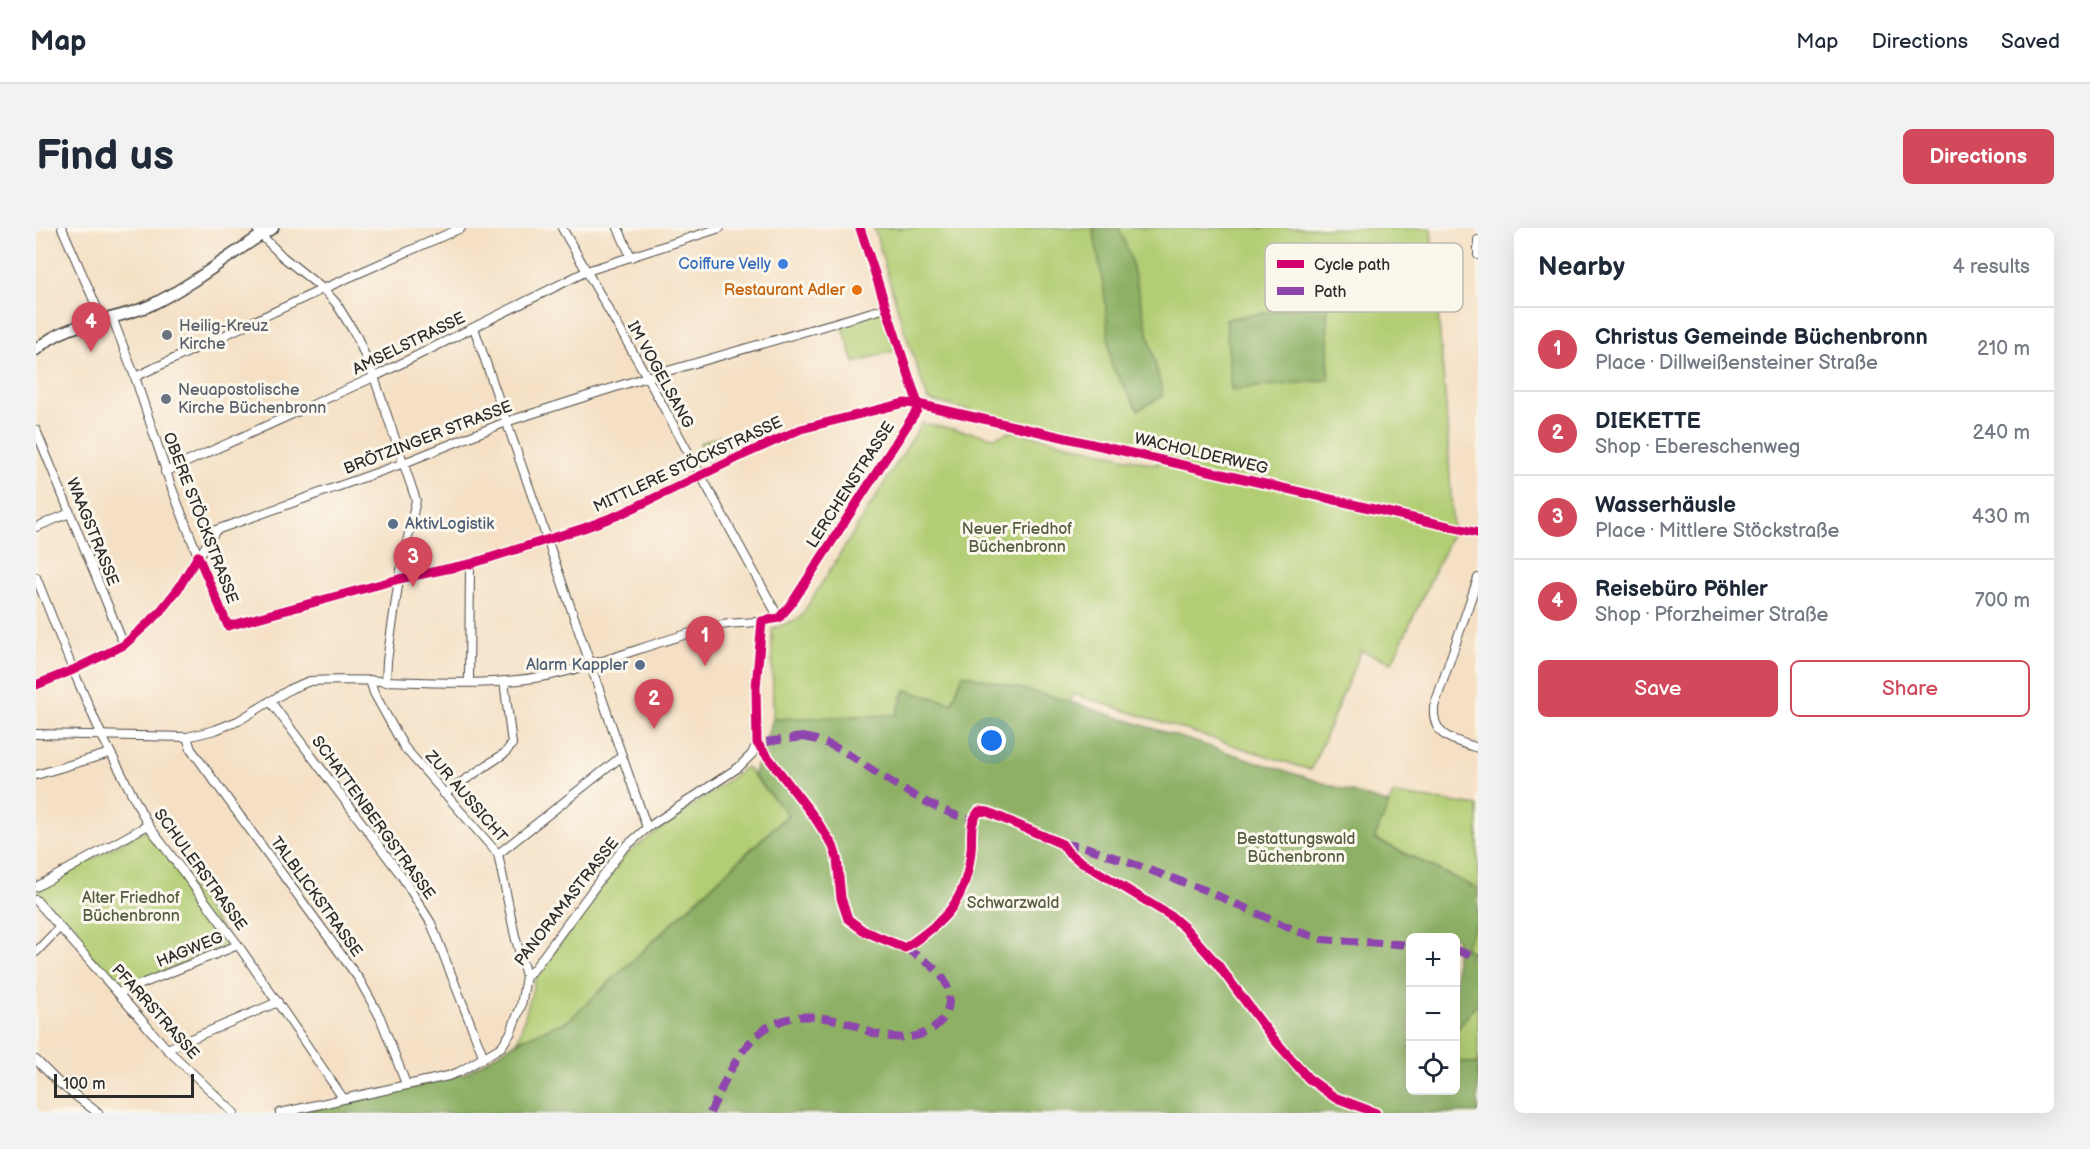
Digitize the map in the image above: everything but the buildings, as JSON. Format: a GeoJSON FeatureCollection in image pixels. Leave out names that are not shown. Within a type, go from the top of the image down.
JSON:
{"type":"FeatureCollection","features":[{"type":"Feature","properties":{"kind":"main road"},"geometry":{"type":"LineString","coordinates":[[36,350],[62,332],[135,311],[165,297],[258,232],[273,228]]}},
{"type":"Feature","properties":{"kind":"street","name":"OBERE STÖCKSTRASSE"},"geometry":{"type":"LineString","coordinates":[[62,228],[135,377],[165,471],[228,626]]}},
{"type":"Feature","properties":{"kind":"street"},"geometry":{"type":"LineString","coordinates":[[135,377],[460,228]]}},
{"type":"Feature","properties":{"kind":"street","name":"IM VOGELSANG"},"geometry":{"type":"LineString","coordinates":[[562,228],[779,618]]}},
{"type":"Feature","properties":{"kind":"street"},"geometry":{"type":"LineString","coordinates":[[618,228],[631,257]]}},
{"type":"Feature","properties":{"kind":"street","name":"AMSELSTRASSE"},"geometry":{"type":"LineString","coordinates":[[165,471],[374,377],[587,271],[720,228]]}},
{"type":"Feature","properties":{"kind":"street"},"geometry":{"type":"LineString","coordinates":[[860,228],[918,404]]}},
{"type":"Feature","properties":{"kind":"street"},"geometry":{"type":"LineString","coordinates":[[258,232],[283,257],[323,289],[336,303],[357,337],[374,377],[416,500],[399,579],[386,682]]}},
{"type":"Feature","properties":{"kind":"street"},"geometry":{"type":"LineString","coordinates":[[1478,240],[1478,255]]}},
{"type":"Feature","properties":{"kind":"street","name":"BRÖTZINGER STRASSE"},"geometry":{"type":"LineString","coordinates":[[36,685],[124,645],[158,614],[178,589],[216,530],[404,463],[506,422],[646,377],[886,308]]}},
{"type":"Feature","properties":{"kind":"street"},"geometry":{"type":"LineString","coordinates":[[474,328],[647,828]]}},
{"type":"Feature","properties":{"kind":"street","name":"MITTLERE STÖCKSTRASSE"},"geometry":{"type":"LineString","coordinates":[[228,626],[399,579],[470,564],[546,540],[621,514],[801,429],[904,403],[918,404]]}},
{"type":"Feature","properties":{"kind":"street","name":"WACHOLDERWEG"},"geometry":{"type":"LineString","coordinates":[[918,404],[1478,533]]}},
{"type":"Feature","properties":{"kind":"street","name":"LERCHENSTRASSE"},"geometry":{"type":"LineString","coordinates":[[779,618],[792,603],[914,416],[918,404]]}},
{"type":"Feature","properties":{"kind":"street","name":"WAAGSTRASSE"},"geometry":{"type":"LineString","coordinates":[[36,430],[124,645]]}},
{"type":"Feature","properties":{"kind":"street"},"geometry":{"type":"LineString","coordinates":[[36,527],[70,513]]}},
{"type":"Feature","properties":{"kind":"street"},"geometry":{"type":"LineString","coordinates":[[469,682],[470,564]]}},
{"type":"Feature","properties":{"kind":"street","name":"SCHULERSTRASSE"},"geometry":{"type":"LineString","coordinates":[[36,577],[102,736],[148,825],[238,945],[343,1098]]}},
{"type":"Feature","properties":{"kind":"street"},"geometry":{"type":"LineString","coordinates":[[1478,578],[1434,707],[1433,717],[1440,732],[1447,737],[1478,748]]}},
{"type":"Feature","properties":{"kind":"street"},"geometry":{"type":"LineString","coordinates":[[36,734],[187,737],[238,721],[292,688],[310,681],[469,682],[504,681],[551,675],[721,625],[779,618]]}},
{"type":"Feature","properties":{"kind":"street","name":"PANORAMASTRASSE"},"geometry":{"type":"LineString","coordinates":[[280,1113],[448,1076],[501,1047],[510,1034],[521,1006],[526,976],[534,969],[622,850],[647,828],[747,760],[757,743],[756,687],[762,621]]}},
{"type":"Feature","properties":{"kind":"street","name":"ZUR AUSSICHT"},"geometry":{"type":"LineString","coordinates":[[370,680],[374,693],[404,747],[498,854],[526,976]]}},
{"type":"Feature","properties":{"kind":"street"},"geometry":{"type":"LineString","coordinates":[[444,794],[506,753],[512,744],[504,681]]}},
{"type":"Feature","properties":{"kind":"street","name":"SCHATTENBERGSTRASSE"},"geometry":{"type":"LineString","coordinates":[[270,701],[332,780],[401,875],[431,923],[484,1058]]}},
{"type":"Feature","properties":{"kind":"street","name":"TALBLICKSTRASSE"},"geometry":{"type":"LineString","coordinates":[[187,737],[191,749],[359,979],[380,1017],[406,1084]]}},
{"type":"Feature","properties":{"kind":"street"},"geometry":{"type":"LineString","coordinates":[[36,775],[110,753]]}},
{"type":"Feature","properties":{"kind":"street"},"geometry":{"type":"LineString","coordinates":[[498,854],[621,757]]}},
{"type":"Feature","properties":{"kind":"street"},"geometry":{"type":"LineString","coordinates":[[36,887],[148,825]]}},
{"type":"Feature","properties":{"kind":"street","name":"PFARRSTRASSE"},"geometry":{"type":"LineString","coordinates":[[36,900],[167,1049],[234,1113]]}},
{"type":"Feature","properties":{"kind":"street"},"geometry":{"type":"LineString","coordinates":[[36,952],[60,927]]}},
{"type":"Feature","properties":{"kind":"street","name":"HAGWEG"},"geometry":{"type":"LineString","coordinates":[[119,993],[238,945]]}},
{"type":"Feature","properties":{"kind":"street"},"geometry":{"type":"LineString","coordinates":[[167,1049],[278,1002]]}},
{"type":"Feature","properties":{"kind":"street"},"geometry":{"type":"LineString","coordinates":[[36,1060],[58,1082],[98,1113]]}},
{"type":"Feature","properties":{"kind":"green space"},"geometry":{"type":"Polygon","coordinates":[[[874,228],[1431,228],[1432,243],[1265,243],[1265,312],[1438,312],[1453,532],[1392,662],[1361,651],[1311,770],[1073,694],[1068,708],[1364,848],[1451,933],[1406,933],[1406,936],[963,675],[952,703],[905,690],[896,715],[773,719],[772,629],[800,618],[922,423],[994,437],[1013,431],[1157,465],[1159,457],[928,400],[874,228]]]}},
{"type":"Feature","properties":{"kind":"green space"},"geometry":{"type":"Polygon","coordinates":[[[1093,228],[1119,228],[1130,256],[1163,396],[1138,410],[1111,365],[1104,290],[1093,228]]]}},
{"type":"Feature","properties":{"kind":"green space"},"geometry":{"type":"Polygon","coordinates":[[[886,308],[900,349],[854,363],[841,321],[886,308]]]}},
{"type":"Feature","properties":{"kind":"green space"},"geometry":{"type":"Polygon","coordinates":[[[1270,312],[1327,312],[1329,380],[1231,390],[1226,319],[1270,312]]]}},
{"type":"Feature","properties":{"kind":"green space"},"geometry":{"type":"Polygon","coordinates":[[[720,436],[726,451],[706,459],[700,443],[720,436]]]}},
{"type":"Feature","properties":{"kind":"green space","name":"Schwarzwald"},"geometry":{"type":"Polygon","coordinates":[[[963,674],[1061,699],[1389,804],[1374,839],[1478,889],[1478,920],[1464,948],[1478,955],[1478,1002],[1460,1026],[1460,933],[1406,933],[1406,1095],[1460,1095],[1460,1062],[1478,1064],[1478,1113],[291,1113],[466,1073],[518,1041],[569,1020],[788,815],[753,775],[773,719],[896,715],[905,690],[952,703],[963,674]]]}},
{"type":"Feature","properties":{"kind":"green space"},"geometry":{"type":"Polygon","coordinates":[[[746,767],[788,814],[569,1020],[518,1041],[536,977],[625,855],[746,767]]]}},
{"type":"Feature","properties":{"kind":"green space"},"geometry":{"type":"Polygon","coordinates":[[[1393,794],[1478,806],[1478,889],[1374,838],[1393,794]]]}},
{"type":"Feature","properties":{"kind":"green space","name":"Alter Friedhof Büchenbronn"},"geometry":{"type":"Polygon","coordinates":[[[147,828],[233,944],[119,989],[36,891],[147,828]]]}},
{"type":"Feature","properties":{"kind":"green space"},"geometry":{"type":"Polygon","coordinates":[[[1478,920],[1478,955],[1464,948],[1478,920]]]}},
{"type":"Feature","properties":{"kind":"green space"},"geometry":{"type":"Polygon","coordinates":[[[1478,1002],[1478,1064],[1460,1062],[1460,1026],[1478,1002]]]}},
{"type":"Feature","properties":{"kind":"marked path"},"geometry":{"type":"LineString","coordinates":[[803,737],[827,743],[918,798],[950,813],[972,820],[969,865],[960,894],[944,919],[929,933],[905,948],[867,933],[853,925],[848,919],[843,911],[839,893],[836,856],[826,833],[808,806],[757,743],[803,737]]}},
{"type":"Feature","properties":{"kind":"marked path"},"geometry":{"type":"LineString","coordinates":[[1062,844],[1083,846],[1205,890],[1294,930],[1322,939],[1406,945]]}},
{"type":"Feature","properties":{"kind":"marked path"},"geometry":{"type":"LineString","coordinates":[[710,1113],[727,1076],[751,1040],[761,1031],[777,1023],[799,1017],[821,1017],[900,1038],[918,1035],[934,1028],[947,1012],[949,991],[941,975],[935,969],[905,948]]}},
{"type":"Feature","properties":{"kind":"marked path"},"geometry":{"type":"LineString","coordinates":[[1460,951],[1478,958]]}},
{"type":"Feature","properties":{"kind":"cycle path"},"geometry":{"type":"LineString","coordinates":[[860,228],[918,404],[917,410],[792,603],[779,618],[762,621],[756,687],[757,743],[815,818],[833,846],[837,858],[841,898],[848,919],[864,931],[905,948],[931,929],[942,919],[958,897],[968,869],[973,821],[979,811],[988,812],[1062,844],[1080,861],[1171,916],[1186,929],[1218,965],[1272,1037],[1308,1078],[1334,1097],[1376,1113]]}},
{"type":"Feature","properties":{"kind":"cycle path"},"geometry":{"type":"LineString","coordinates":[[198,556],[228,626],[399,579],[470,564],[584,528],[621,514],[801,429],[904,403],[918,404],[1478,533]]}},
{"type":"Feature","properties":{"kind":"cycle path"},"geometry":{"type":"LineString","coordinates":[[36,685],[124,645],[158,614],[178,589],[198,556]]}},
{"type":"Feature","properties":{"kind":"place","name":"Coiffure Velly"},"geometry":{"type":"Point","coordinates":[783,264]}},
{"type":"Feature","properties":{"kind":"place","name":"Restaurant Adler"},"geometry":{"type":"Point","coordinates":[857,290]}},
{"type":"Feature","properties":{"kind":"place","name":"Heilig-Kreuz Kirche"},"geometry":{"type":"Point","coordinates":[167,335]}},
{"type":"Feature","properties":{"kind":"place","name":"Reisebüro Pöhler"},"geometry":{"type":"Point","coordinates":[91,352]}},
{"type":"Feature","properties":{"kind":"place","name":"Neuapostolische Kirche Büchenbronn"},"geometry":{"type":"Point","coordinates":[166,399]}},
{"type":"Feature","properties":{"kind":"place","name":"AktivLogistik"},"geometry":{"type":"Point","coordinates":[393,524]}},
{"type":"Feature","properties":{"kind":"place","name":"Wasserhäusle"},"geometry":{"type":"Point","coordinates":[413,587]}},
{"type":"Feature","properties":{"kind":"place","name":"Alarm Kappler"},"geometry":{"type":"Point","coordinates":[640,665]}},
{"type":"Feature","properties":{"kind":"place","name":"Christus Gemeinde Büchenbronn"},"geometry":{"type":"Point","coordinates":[705,666]}},
{"type":"Feature","properties":{"kind":"place","name":"DIEKETTE"},"geometry":{"type":"Point","coordinates":[654,729]}},
{"type":"Feature","properties":{"kind":"park label","name":"Neuer Friedhof Büchenbronn"},"geometry":{"type":"Point","coordinates":[1017,538]}},
{"type":"Feature","properties":{"kind":"park label","name":"Bestattungswald Büchenbronn"},"geometry":{"type":"Point","coordinates":[1296,848]}}]}
